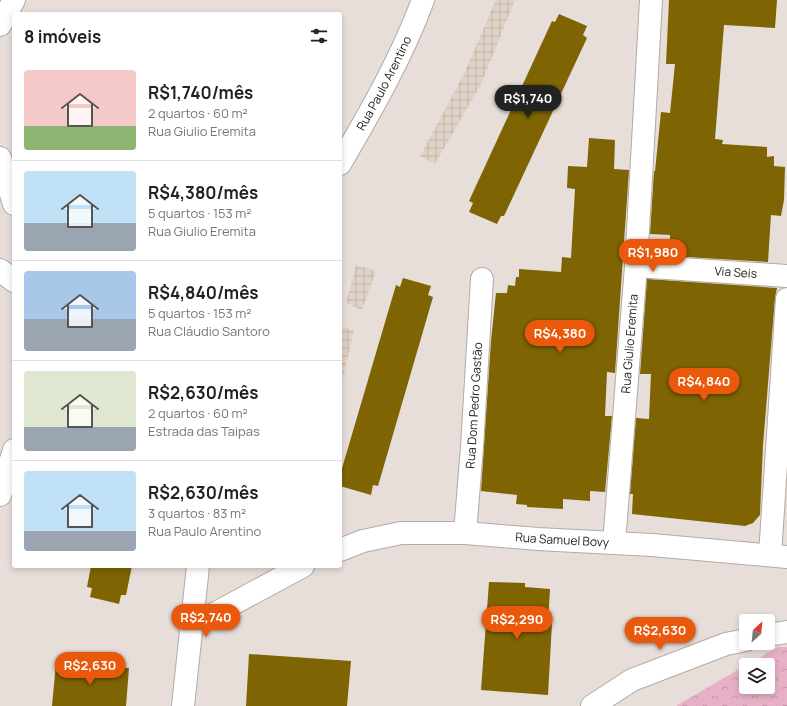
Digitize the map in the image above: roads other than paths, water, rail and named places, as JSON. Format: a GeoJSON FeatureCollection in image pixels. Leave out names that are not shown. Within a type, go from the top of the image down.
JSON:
{"type":"FeatureCollection","features":[{"type":"Feature","properties":{"kind":"street"},"geometry":{"type":"LineString","coordinates":[[0,25],[14,0]]}},
{"type":"Feature","properties":{"kind":"street","name":"Rua Paulo Arentino"},"geometry":{"type":"LineString","coordinates":[[342,160],[396,63],[423,0]]}},
{"type":"Feature","properties":{"kind":"street","name":"Rua Giulio Eremita"},"geometry":{"type":"LineString","coordinates":[[614,543],[636,266],[651,0]]}},
{"type":"Feature","properties":{"kind":"street"},"geometry":{"type":"LineString","coordinates":[[0,158],[12,197]]}},
{"type":"Feature","properties":{"kind":"street","name":"Via Seis"},"geometry":{"type":"LineString","coordinates":[[636,266],[787,276]]}},
{"type":"Feature","properties":{"kind":"street"},"geometry":{"type":"LineString","coordinates":[[0,270],[12,279]]}},
{"type":"Feature","properties":{"kind":"street","name":"Rua Dom Pedro Gastão"},"geometry":{"type":"LineString","coordinates":[[466,533],[482,279]]}},
{"type":"Feature","properties":{"kind":"street"},"geometry":{"type":"LineString","coordinates":[[778,556],[787,299]]}},
{"type":"Feature","properties":{"kind":"street"},"geometry":{"type":"LineString","coordinates":[[0,495],[9,455]]}},
{"type":"Feature","properties":{"kind":"street","name":"Rua Samuel Bovy"},"geometry":{"type":"LineString","coordinates":[[342,549],[363,542],[401,533],[466,533],[778,556]]}},
{"type":"Feature","properties":{"kind":"street"},"geometry":{"type":"LineString","coordinates":[[183,706],[190,627],[198,568]]}},
{"type":"Feature","properties":{"kind":"street"},"geometry":{"type":"LineString","coordinates":[[190,627],[299,568]]}},
{"type":"Feature","properties":{"kind":"street"},"geometry":{"type":"LineString","coordinates":[[775,634],[787,632]]}},
{"type":"Feature","properties":{"kind":"street"},"geometry":{"type":"LineString","coordinates":[[592,706],[632,680],[726,644],[739,641]]}}]}
